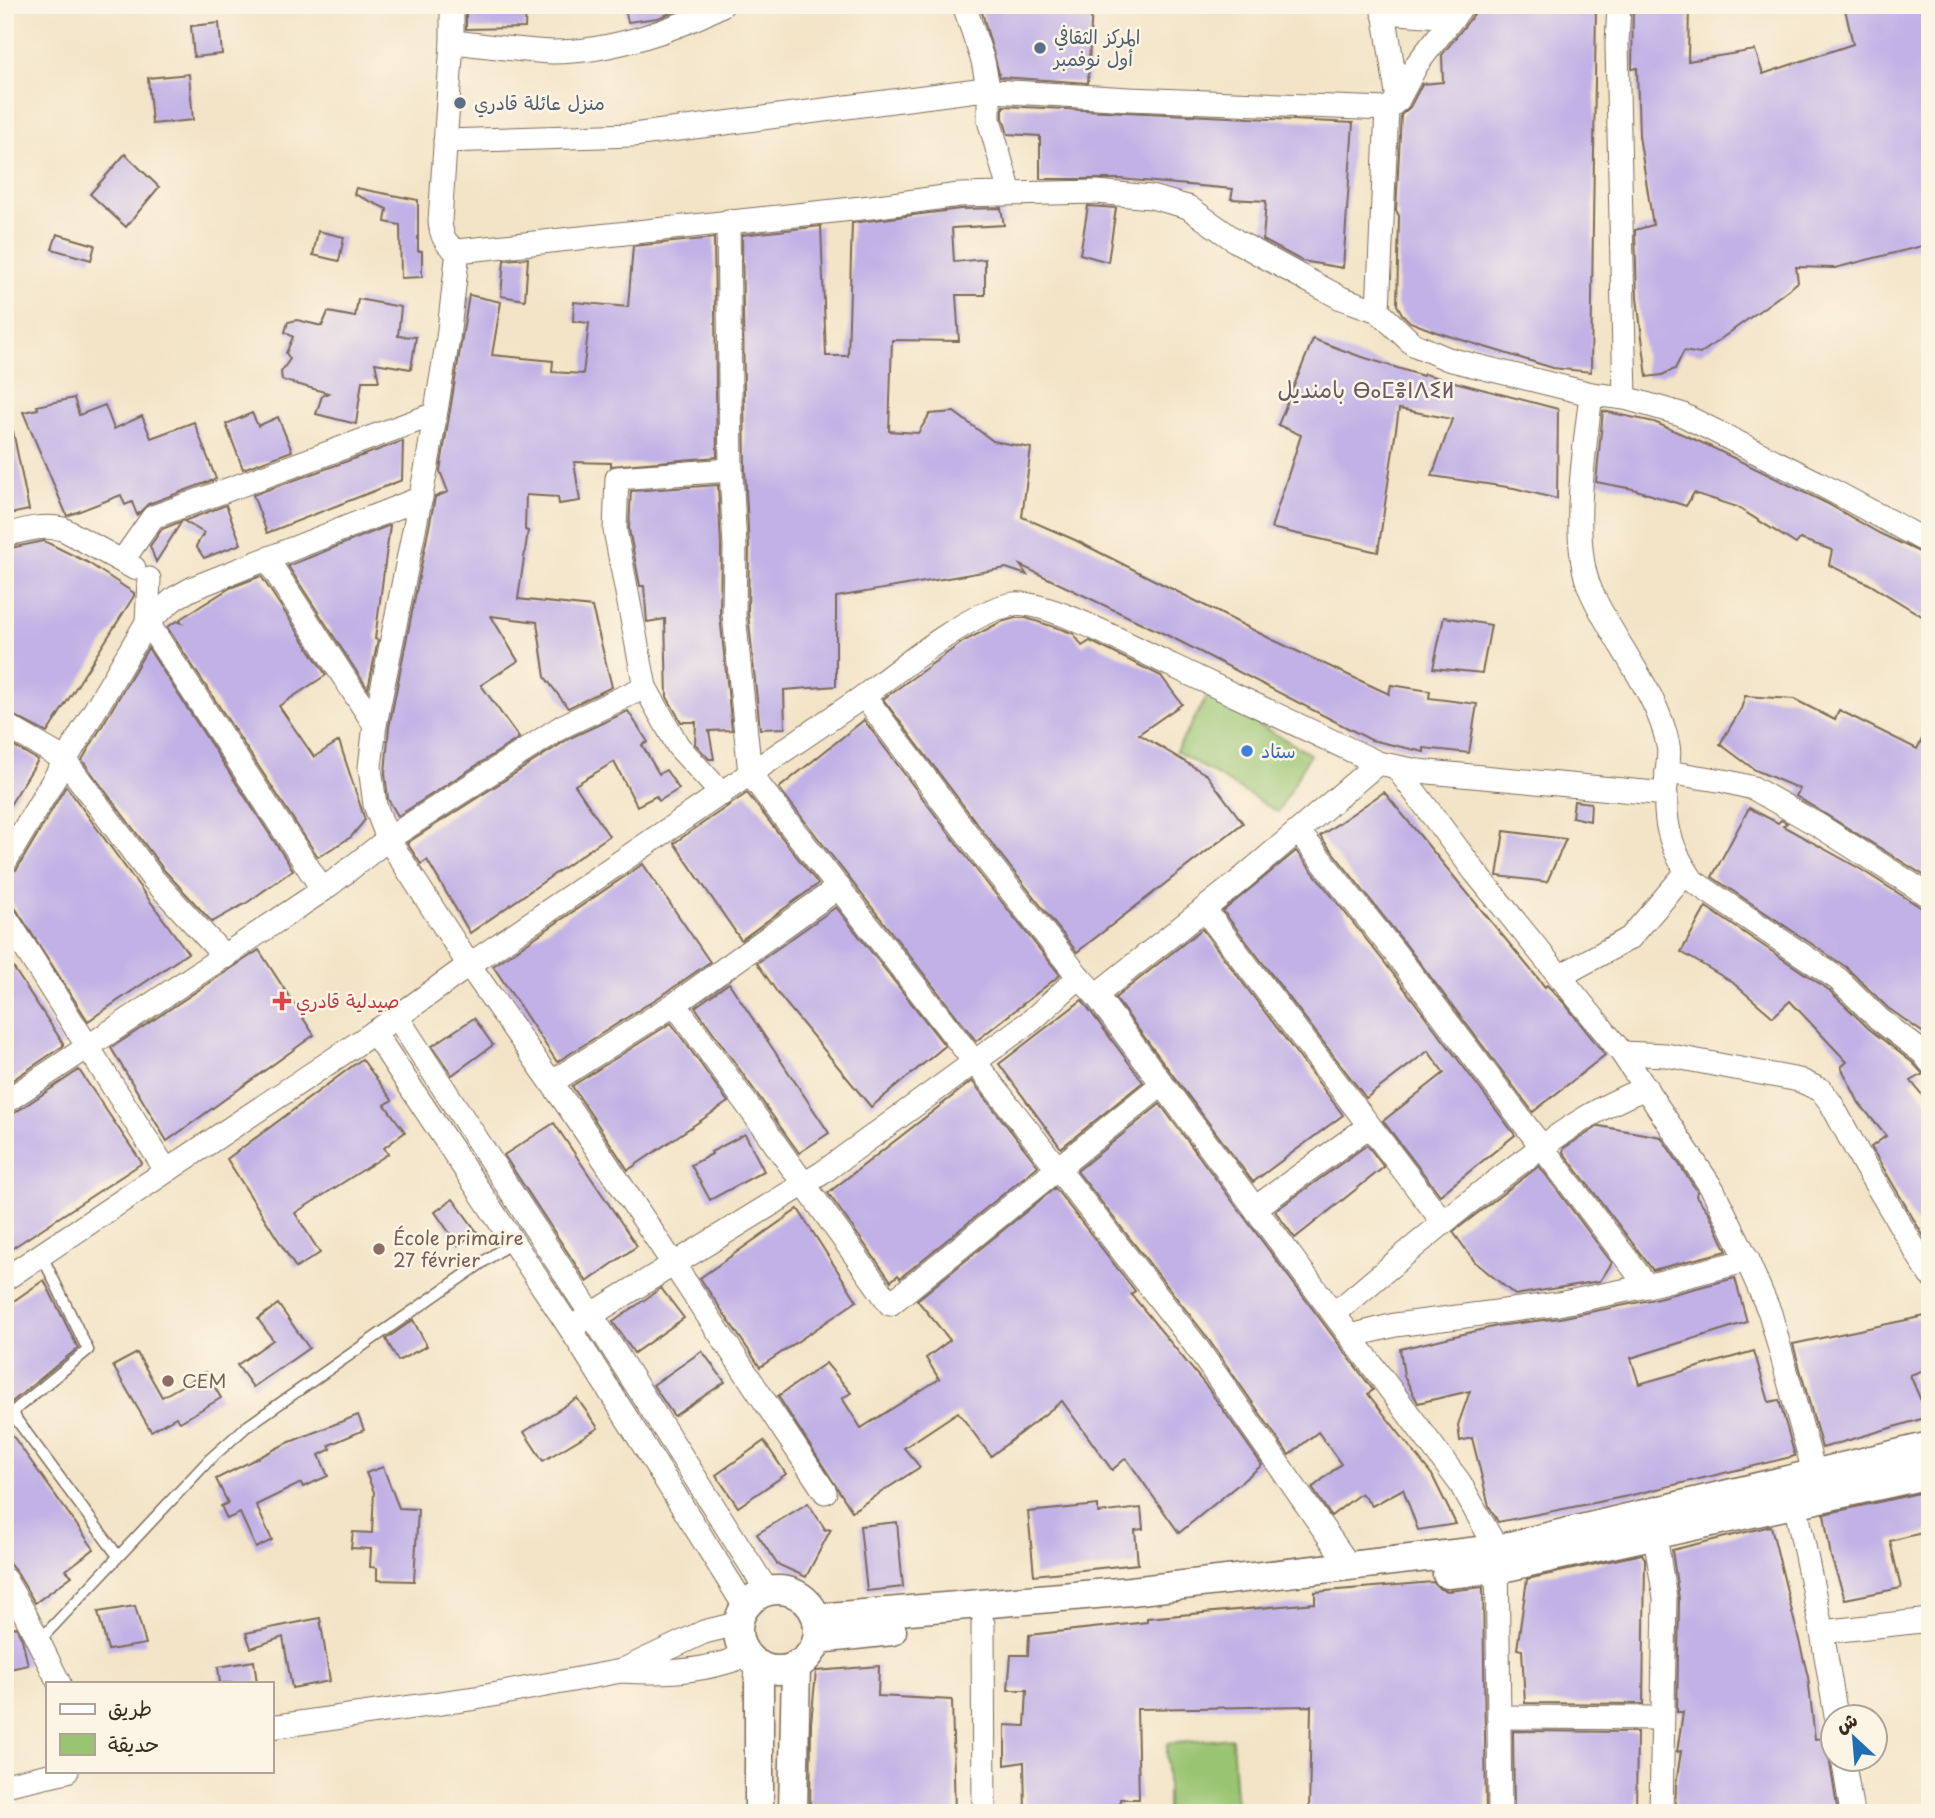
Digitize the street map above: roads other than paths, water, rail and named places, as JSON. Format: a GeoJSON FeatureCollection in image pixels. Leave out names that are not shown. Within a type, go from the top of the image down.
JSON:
{"type":"FeatureCollection","features":[{"type":"Feature","properties":{"kind":"street"},"geometry":{"type":"LineString","coordinates":[[452,5],[441,232],[451,248],[458,251],[959,195],[1097,192],[1151,197],[1188,207],[1236,241],[1340,298],[1378,311],[1413,344],[1448,359],[1591,394],[1625,398],[1681,414],[1930,543]]}},
{"type":"Feature","properties":{"kind":"street"},"geometry":{"type":"LineString","coordinates":[[452,42],[554,52],[585,49],[669,30],[722,5]]}},
{"type":"Feature","properties":{"kind":"street"},"geometry":{"type":"LineString","coordinates":[[964,5],[984,61],[989,92],[989,120],[1010,193]]}},
{"type":"Feature","properties":{"kind":"street"},"geometry":{"type":"LineString","coordinates":[[1619,5],[1617,44],[1625,398]]}},
{"type":"Feature","properties":{"kind":"street"},"geometry":{"type":"LineString","coordinates":[[1378,311],[1392,104],[1383,8],[1459,11]]}},
{"type":"Feature","properties":{"kind":"street"},"geometry":{"type":"LineString","coordinates":[[1392,104],[1417,64],[1459,11]]}},
{"type":"Feature","properties":{"kind":"street"},"geometry":{"type":"LineString","coordinates":[[445,141],[633,135],[977,90],[1392,104]]}},
{"type":"Feature","properties":{"kind":"street"},"geometry":{"type":"LineString","coordinates":[[728,221],[734,614],[750,774],[1193,1342],[1350,1567]]}},
{"type":"Feature","properties":{"kind":"street"},"geometry":{"type":"LineString","coordinates":[[458,251],[448,338],[421,498],[375,725],[370,767],[374,805],[388,839],[469,965],[552,1082],[825,1492]]}},
{"type":"Feature","properties":{"kind":"street"},"geometry":{"type":"LineString","coordinates":[[1591,394],[1580,491],[1583,564],[1590,591],[1657,711],[1669,746],[1665,816],[1670,840],[1679,862],[1693,880],[1713,895],[1838,979],[1930,1062]]}},
{"type":"Feature","properties":{"kind":"street"},"geometry":{"type":"LineString","coordinates":[[123,560],[153,517],[435,414]]}},
{"type":"Feature","properties":{"kind":"street"},"geometry":{"type":"LineString","coordinates":[[722,794],[678,746],[645,687],[615,530],[617,478],[731,470]]}},
{"type":"Feature","properties":{"kind":"street"},"geometry":{"type":"LineString","coordinates":[[5,862],[64,758],[147,622],[175,598],[193,588],[421,498]]}},
{"type":"Feature","properties":{"kind":"street"},"geometry":{"type":"LineString","coordinates":[[5,535],[51,526],[63,529],[123,560],[175,598]]}},
{"type":"Feature","properties":{"kind":"street"},"geometry":{"type":"LineString","coordinates":[[267,559],[375,725]]}},
{"type":"Feature","properties":{"kind":"street"},"geometry":{"type":"LineString","coordinates":[[149,579],[147,622],[323,890]]}},
{"type":"Feature","properties":{"kind":"street"},"geometry":{"type":"LineString","coordinates":[[5,1279],[397,1017],[864,696],[909,661],[975,619],[1003,607],[1027,603],[1085,625],[1387,765],[1419,771],[1666,783],[1724,781],[1753,789],[1818,825],[1930,897]]}},
{"type":"Feature","properties":{"kind":"street"},"geometry":{"type":"LineString","coordinates":[[5,1102],[323,890],[388,839],[563,726],[645,687]]}},
{"type":"Feature","properties":{"kind":"street"},"geometry":{"type":"LineString","coordinates":[[864,696],[989,863],[1096,995],[1460,1483],[1497,1559],[1500,1813]]}},
{"type":"Feature","properties":{"kind":"street"},"geometry":{"type":"LineString","coordinates":[[5,725],[64,758],[153,879],[225,957]]}},
{"type":"Feature","properties":{"kind":"street"},"geometry":{"type":"LineString","coordinates":[[1096,995],[1298,831],[1387,765]]}},
{"type":"Feature","properties":{"kind":"street"},"geometry":{"type":"LineString","coordinates":[[1387,765],[1622,1053],[1713,1190],[1748,1260],[1770,1313],[1814,1472]]}},
{"type":"Feature","properties":{"kind":"street"},"geometry":{"type":"LineString","coordinates":[[1298,831],[1396,954],[1647,1286]]}},
{"type":"Feature","properties":{"kind":"street"},"geometry":{"type":"LineString","coordinates":[[1560,976],[1630,938],[1687,872]]}},
{"type":"Feature","properties":{"kind":"street"},"geometry":{"type":"LineString","coordinates":[[552,1082],[675,1004],[839,887]]}},
{"type":"Feature","properties":{"kind":"street"},"geometry":{"type":"LineString","coordinates":[[1204,909],[1443,1222]]}},
{"type":"Feature","properties":{"kind":"street"},"geometry":{"type":"LineString","coordinates":[[5,916],[166,1170]]}},
{"type":"Feature","properties":{"kind":"street"},"geometry":{"type":"LineString","coordinates":[[570,1328],[803,1184],[1032,1020],[1079,977]]}},
{"type":"Feature","properties":{"kind":"street"},"geometry":{"type":"LineString","coordinates":[[675,1004],[890,1304],[1161,1085]]}},
{"type":"Feature","properties":{"kind":"street"},"geometry":{"type":"LineString","coordinates":[[397,1017],[591,1314],[751,1607],[740,1643],[753,1660],[759,1813]]}},
{"type":"Feature","properties":{"kind":"street"},"geometry":{"type":"LineString","coordinates":[[374,1032],[751,1607]]}},
{"type":"Feature","properties":{"kind":"street"},"geometry":{"type":"LineString","coordinates":[[1622,1053],[1666,1055],[1799,1080],[1821,1090],[1930,1275]]}},
{"type":"Feature","properties":{"kind":"street"},"geometry":{"type":"LineString","coordinates":[[1334,1314],[1443,1222],[1541,1147],[1581,1119],[1622,1097],[1646,1088]]}},
{"type":"Feature","properties":{"kind":"street"},"geometry":{"type":"LineString","coordinates":[[1255,1208],[1369,1126]]}},
{"type":"Feature","properties":{"kind":"street"},"geometry":{"type":"LineString","coordinates":[[1351,1336],[1395,1325],[1558,1304],[1647,1286],[1748,1260]]}},
{"type":"Feature","properties":{"kind":"street"},"geometry":{"type":"LineString","coordinates":[[818,1628],[1350,1567],[1497,1559],[1814,1472],[1930,1446]]}},
{"type":"Feature","properties":{"kind":"street"},"geometry":{"type":"LineString","coordinates":[[818,1628],[984,1624],[1372,1580],[1654,1535],[1930,1474]]}},
{"type":"Feature","properties":{"kind":"street"},"geometry":{"type":"LineString","coordinates":[[1795,1503],[1834,1702]]}},
{"type":"Feature","properties":{"kind":"street"},"geometry":{"type":"LineString","coordinates":[[1654,1535],[1665,1600],[1661,1813]]}},
{"type":"Feature","properties":{"kind":"street"},"geometry":{"type":"LineString","coordinates":[[5,1580],[59,1682]]}},
{"type":"Feature","properties":{"kind":"street"},"geometry":{"type":"LineString","coordinates":[[273,1727],[476,1698],[621,1671],[704,1632],[781,1590],[797,1595],[808,1603],[818,1628],[812,1651],[803,1662],[778,1670],[753,1660],[645,1673],[621,1671]]}},
{"type":"Feature","properties":{"kind":"street"},"geometry":{"type":"LineString","coordinates":[[1822,1632],[1930,1620]]}},
{"type":"Feature","properties":{"kind":"street"},"geometry":{"type":"LineString","coordinates":[[984,1624],[984,1813]]}},
{"type":"Feature","properties":{"kind":"street"},"geometry":{"type":"LineString","coordinates":[[793,1813],[796,1665]]}},
{"type":"Feature","properties":{"kind":"street"},"geometry":{"type":"LineString","coordinates":[[1499,1717],[1662,1718]]}},
{"type":"Feature","properties":{"kind":"street"},"geometry":{"type":"LineString","coordinates":[[5,1785],[63,1772]]}},
{"type":"Feature","properties":{"kind":"street"},"geometry":{"type":"LineString","coordinates":[[1845,1772],[1852,1813]]}},
{"type":"Feature","properties":{"kind":"lane"},"geometry":{"type":"LineString","coordinates":[[39,1641],[210,1459],[246,1427],[512,1242]]}},
{"type":"Feature","properties":{"kind":"lane"},"geometry":{"type":"LineString","coordinates":[[41,1254],[88,1350],[13,1413],[86,1516],[118,1556]]}},
{"type":"Feature","properties":{"kind":"place","name":"المركز الثقافي أول نوفمبر"},"geometry":{"type":"Point","coordinates":[1040,48]}},
{"type":"Feature","properties":{"kind":"place","name":"منزل عائلة قادري"},"geometry":{"type":"Point","coordinates":[460,103]}},
{"type":"Feature","properties":{"kind":"place","name":"ستاد"},"geometry":{"type":"Point","coordinates":[1247,751]}},
{"type":"Feature","properties":{"kind":"place","name":"صيدلية قادري"},"geometry":{"type":"Point","coordinates":[282,1001]}},
{"type":"Feature","properties":{"kind":"place","name":"École primaire 27 février"},"geometry":{"type":"Point","coordinates":[379,1249]}},
{"type":"Feature","properties":{"kind":"place","name":"CEM"},"geometry":{"type":"Point","coordinates":[168,1381]}},
{"type":"Feature","properties":{"kind":"district","name":"بامنديل ⴱⴰⵎⴻⵏⴷⵉⵍ"},"geometry":{"type":"Point","coordinates":[1366,390]}}]}
